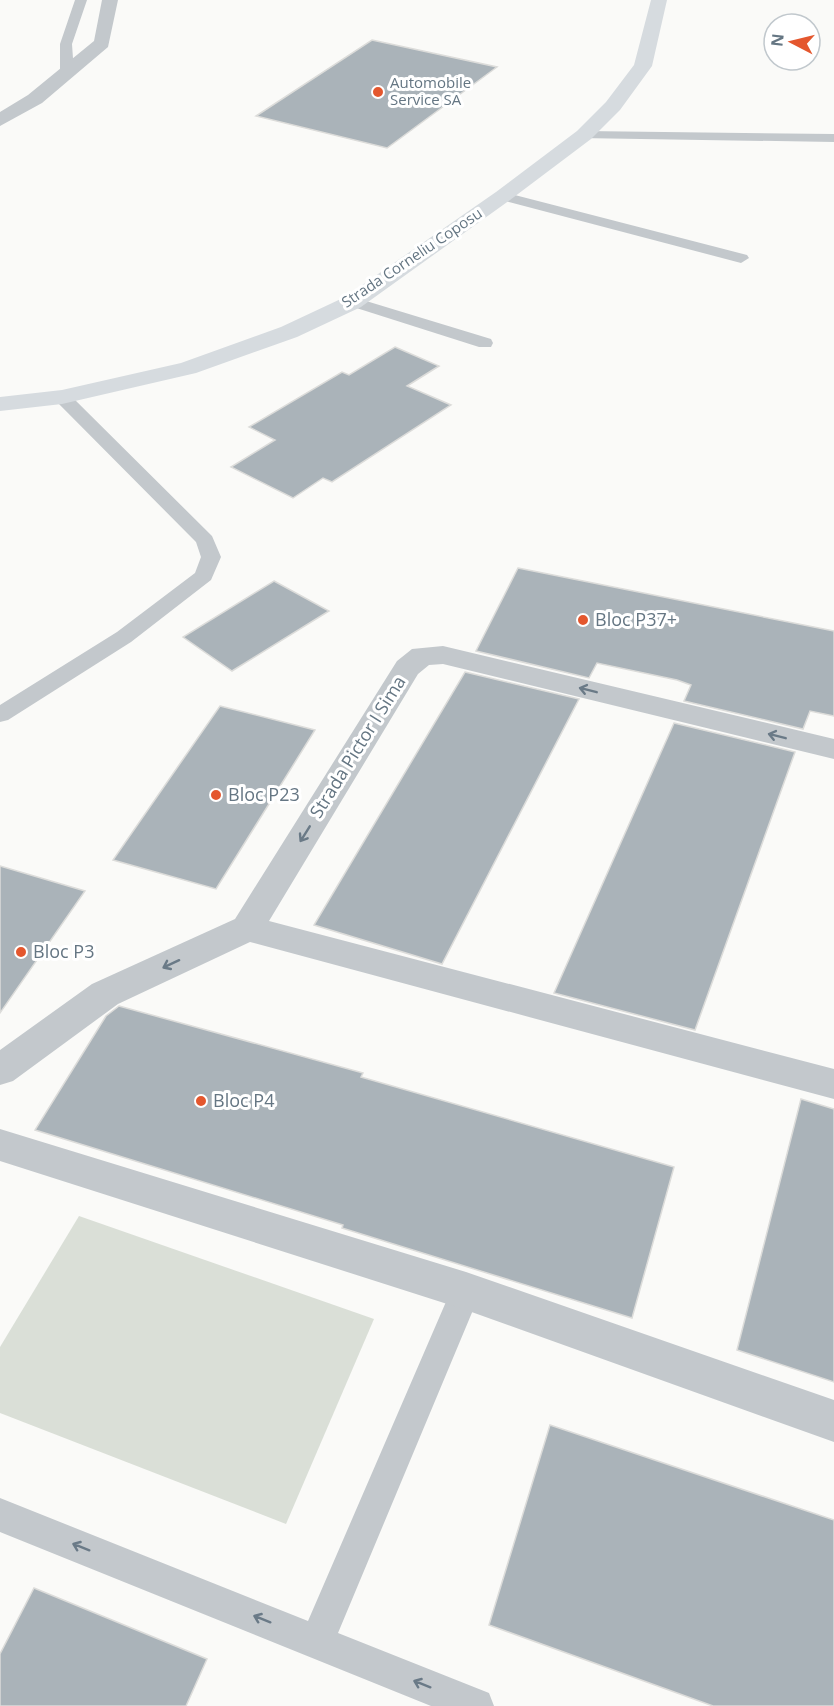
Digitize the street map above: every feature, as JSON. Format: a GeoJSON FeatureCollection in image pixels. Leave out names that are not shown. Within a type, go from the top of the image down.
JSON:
{"type":"FeatureCollection","features":[{"type":"Feature","properties":{"kind":"main road","name":"Strada Corneliu Coposu"},"geometry":{"type":"LineString","coordinates":[[0,404],[62,397],[188,368],[289,332],[353,302],[503,196],[584,135],[613,106],[643,66],[659,0]]}},
{"type":"Feature","properties":{"kind":"street"},"geometry":{"type":"LineString","coordinates":[[0,120],[35,99],[102,43],[110,0]]}},
{"type":"Feature","properties":{"kind":"street","name":"Strada Pictor I Sima"},"geometry":{"type":"LineString","coordinates":[[247,928],[407,668],[422,656],[443,655],[834,750]]}},
{"type":"Feature","properties":{"kind":"street"},"geometry":{"type":"LineString","coordinates":[[0,1070],[105,994],[247,928],[834,1084]]}},
{"type":"Feature","properties":{"kind":"street"},"geometry":{"type":"LineString","coordinates":[[0,1145],[466,1291],[834,1421]]}},
{"type":"Feature","properties":{"kind":"lane"},"geometry":{"type":"LineString","coordinates":[[67,73],[66,44],[81,0]]}},
{"type":"Feature","properties":{"kind":"lane"},"geometry":{"type":"LineString","coordinates":[[584,135],[834,138]]}},
{"type":"Feature","properties":{"kind":"lane"},"geometry":{"type":"LineString","coordinates":[[503,196],[741,258]]}},
{"type":"Feature","properties":{"kind":"lane"},"geometry":{"type":"LineString","coordinates":[[353,302],[486,343]]}},
{"type":"Feature","properties":{"kind":"lane"},"geometry":{"type":"LineString","coordinates":[[0,715],[124,637],[204,576],[211,557],[205,540],[62,397]]}},
{"type":"Feature","properties":{"kind":"lane"},"geometry":{"type":"LineString","coordinates":[[317,1641],[466,1291]]}},
{"type":"Feature","properties":{"kind":"lane"},"geometry":{"type":"LineString","coordinates":[[0,1515],[476,1706]]}},
{"type":"Feature","properties":{"kind":"shaded area"},"geometry":{"type":"Polygon","coordinates":[[[79,1216],[374,1319],[286,1524],[0,1413],[0,1347],[79,1216]]]}},
{"type":"Feature","properties":{"kind":"building","name":"Automobile Service SA"},"geometry":{"type":"Polygon","coordinates":[[[372,40],[497,67],[387,148],[256,116],[372,40]]]}},
{"type":"Feature","properties":{"kind":"building"},"geometry":{"type":"Polygon","coordinates":[[[395,347],[439,366],[407,386],[451,405],[332,482],[323,478],[293,498],[231,467],[275,440],[249,427],[342,372],[349,375],[395,347]]]}},
{"type":"Feature","properties":{"kind":"building"},"geometry":{"type":"Polygon","coordinates":[[[518,568],[834,631],[834,716],[810,711],[803,729],[684,701],[691,685],[677,680],[597,663],[589,678],[476,651],[518,568]]]}},
{"type":"Feature","properties":{"kind":"building"},"geometry":{"type":"Polygon","coordinates":[[[274,581],[329,611],[232,671],[183,637],[274,581]]]}},
{"type":"Feature","properties":{"kind":"building"},"geometry":{"type":"Polygon","coordinates":[[[465,672],[579,699],[442,964],[314,925],[465,672]]]}},
{"type":"Feature","properties":{"kind":"building","name":"Bloc P23"},"geometry":{"type":"Polygon","coordinates":[[[220,706],[315,730],[216,889],[113,860],[220,706]]]}},
{"type":"Feature","properties":{"kind":"building"},"geometry":{"type":"Polygon","coordinates":[[[674,723],[795,752],[695,1030],[554,993],[674,723]]]}},
{"type":"Feature","properties":{"kind":"building","name":"Bloc P3"},"geometry":{"type":"Polygon","coordinates":[[[0,866],[85,891],[0,1013],[0,866]]]}},
{"type":"Feature","properties":{"kind":"building"},"geometry":{"type":"Polygon","coordinates":[[[119,1006],[363,1073],[361,1077],[674,1167],[632,1318],[342,1228],[343,1225],[35,1130],[106,1016],[119,1006]]]}},
{"type":"Feature","properties":{"kind":"building"},"geometry":{"type":"Polygon","coordinates":[[[801,1099],[834,1109],[834,1382],[737,1350],[801,1099]]]}},
{"type":"Feature","properties":{"kind":"building"},"geometry":{"type":"Polygon","coordinates":[[[550,1425],[834,1520],[834,1706],[713,1706],[489,1625],[550,1425]]]}},
{"type":"Feature","properties":{"kind":"building"},"geometry":{"type":"Polygon","coordinates":[[[34,1588],[207,1659],[186,1706],[0,1706],[0,1654],[34,1588]]]}},
{"type":"Feature","properties":{"kind":"place","name":"Automobile Service SA"},"geometry":{"type":"Point","coordinates":[378,92]}},
{"type":"Feature","properties":{"kind":"place","name":"Bloc P37+"},"geometry":{"type":"Point","coordinates":[583,620]}},
{"type":"Feature","properties":{"kind":"place","name":"Bloc P23"},"geometry":{"type":"Point","coordinates":[216,795]}},
{"type":"Feature","properties":{"kind":"place","name":"Bloc P3"},"geometry":{"type":"Point","coordinates":[21,952]}},
{"type":"Feature","properties":{"kind":"place","name":"Bloc P4"},"geometry":{"type":"Point","coordinates":[201,1101]}}]}
